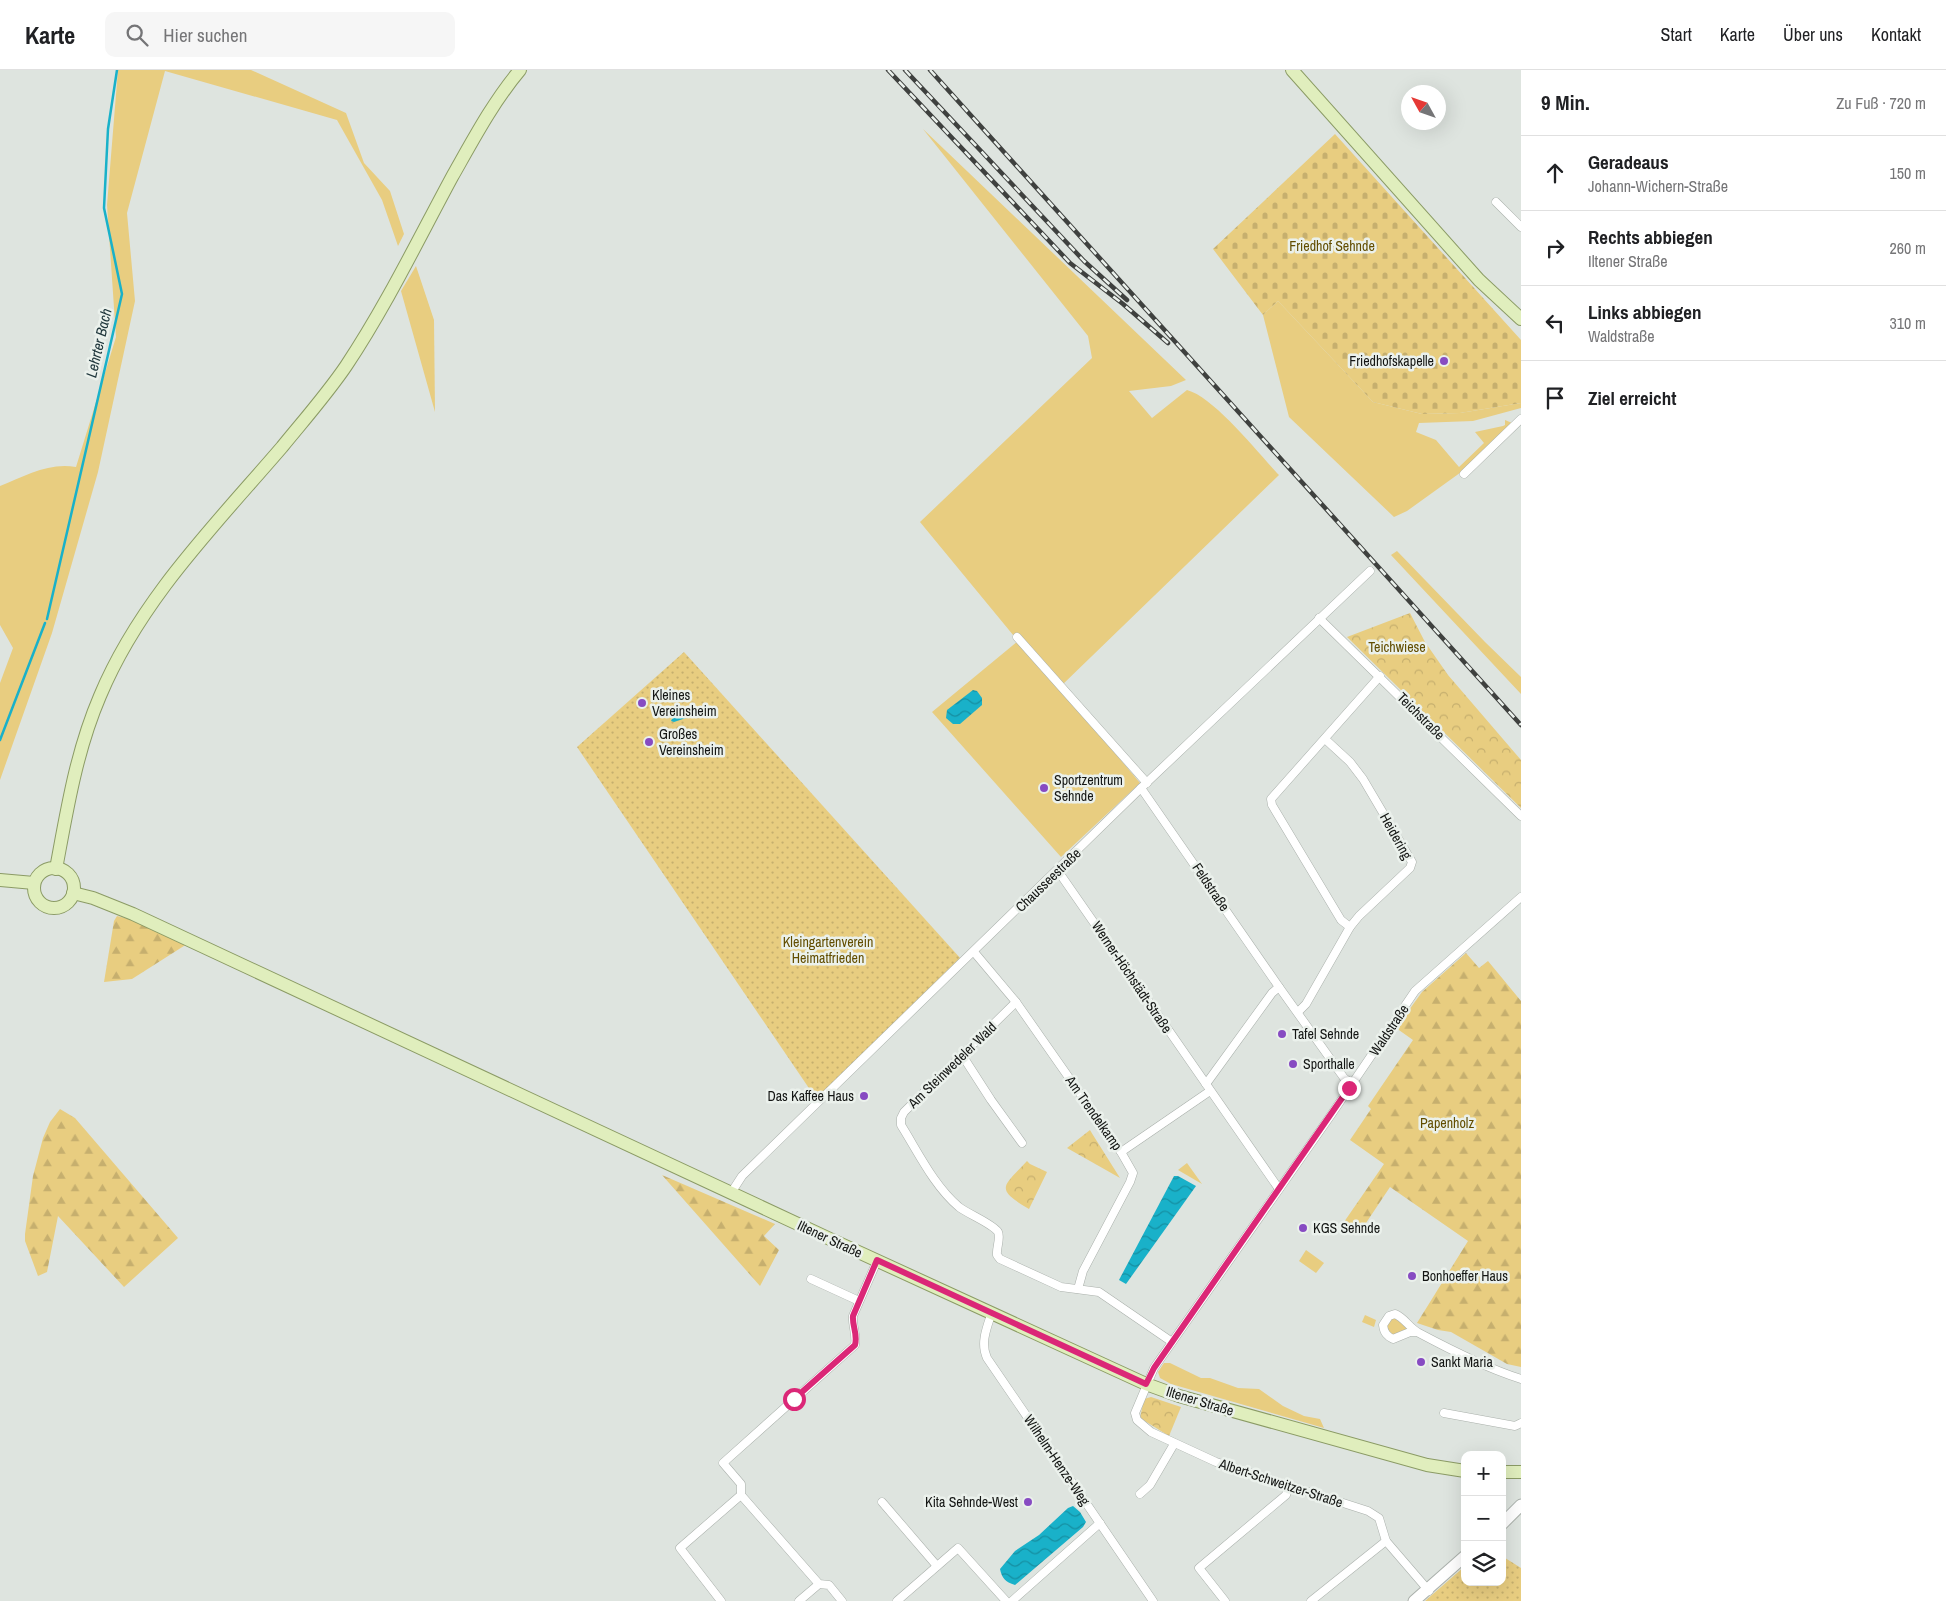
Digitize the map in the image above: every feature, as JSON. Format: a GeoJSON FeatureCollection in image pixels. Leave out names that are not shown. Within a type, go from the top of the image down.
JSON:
{"type":"FeatureCollection","features":[{"type":"Feature","properties":{"kind":"main road"},"geometry":{"type":"LineString","coordinates":[[56,869],[65,814],[80,751],[100,694],[144,614],[169,579],[313,410],[346,366],[370,328],[472,141],[494,105],[520,70]]}},
{"type":"Feature","properties":{"kind":"main road"},"geometry":{"type":"LineString","coordinates":[[1292,70],[1479,280],[1518,318]]}},
{"type":"Feature","properties":{"kind":"main road"},"geometry":{"type":"LineString","coordinates":[[50,869],[56,869],[68,875],[73,886],[73,893],[70,899],[61,907],[49,908],[43,905],[35,896],[34,883],[40,874],[50,869]]}},
{"type":"Feature","properties":{"kind":"main road"},"geometry":{"type":"LineString","coordinates":[[0,880],[34,883]]}},
{"type":"Feature","properties":{"kind":"main road","name":"Iltener Straße"},"geometry":{"type":"LineString","coordinates":[[73,893],[92,898],[133,914],[1146,1384],[1188,1398],[1427,1465],[1461,1470]]}},
{"type":"Feature","properties":{"kind":"main road"},"geometry":{"type":"LineString","coordinates":[[1506,1472],[1521,1472]]}},
{"type":"Feature","properties":{"kind":"main road"},"geometry":{"type":"LineString","coordinates":[[1506,1520],[1521,1505]]}},
{"type":"Feature","properties":{"kind":"main road"},"geometry":{"type":"LineString","coordinates":[[1414,1601],[1429,1591],[1461,1560]]}},
{"type":"Feature","properties":{"kind":"street"},"geometry":{"type":"LineString","coordinates":[[1496,202],[1521,227]]}},
{"type":"Feature","properties":{"kind":"street"},"geometry":{"type":"LineString","coordinates":[[1464,474],[1521,419]]}},
{"type":"Feature","properties":{"kind":"street","name":"Chausseestraße"},"geometry":{"type":"LineString","coordinates":[[731,1193],[742,1176],[1144,786],[1319,618],[1370,572]]}},
{"type":"Feature","properties":{"kind":"street","name":"Teichstraße"},"geometry":{"type":"LineString","coordinates":[[1319,618],[1521,816]]}},
{"type":"Feature","properties":{"kind":"street","name":"Feldstraße"},"geometry":{"type":"LineString","coordinates":[[1017,637],[1144,786],[1279,987],[1344,1078],[1352,1084]]}},
{"type":"Feature","properties":{"kind":"street"},"geometry":{"type":"LineString","coordinates":[[1350,928],[1341,920],[1272,805],[1272,799],[1274,794],[1380,676]]}},
{"type":"Feature","properties":{"kind":"street","name":"Heidering"},"geometry":{"type":"LineString","coordinates":[[1298,1012],[1306,1004],[1350,928],[1359,916],[1410,868],[1412,862],[1363,779],[1350,762],[1325,739]]}},
{"type":"Feature","properties":{"kind":"street","name":"Werner-Höchstädt-Straße"},"geometry":{"type":"LineString","coordinates":[[1058,870],[1279,1189]]}},
{"type":"Feature","properties":{"kind":"street","name":"Waldstraße"},"geometry":{"type":"LineString","coordinates":[[1146,1384],[1154,1368],[1415,991],[1521,897]]}},
{"type":"Feature","properties":{"kind":"street","name":"Am Trendelkamp"},"geometry":{"type":"LineString","coordinates":[[974,952],[1016,1002],[1121,1152],[1133,1173],[1083,1271],[1078,1289]]}},
{"type":"Feature","properties":{"kind":"street"},"geometry":{"type":"LineString","coordinates":[[1121,1152],[1208,1088],[1272,992],[1279,987]]}},
{"type":"Feature","properties":{"kind":"street","name":"Am Steinwedeler Wald"},"geometry":{"type":"LineString","coordinates":[[1016,1002],[904,1112],[901,1118],[901,1125],[948,1196],[972,1216],[997,1232],[999,1237],[997,1255],[1000,1259],[1062,1287],[1099,1292],[1172,1342]]}},
{"type":"Feature","properties":{"kind":"street"},"geometry":{"type":"LineString","coordinates":[[962,1055],[1011,1130],[1022,1143]]}},
{"type":"Feature","properties":{"kind":"street"},"geometry":{"type":"LineString","coordinates":[[722,1601],[680,1548],[740,1495],[741,1484],[723,1463],[855,1345],[857,1337],[853,1316],[877,1260]]}},
{"type":"Feature","properties":{"kind":"street"},"geometry":{"type":"LineString","coordinates":[[811,1280],[859,1301]]}},
{"type":"Feature","properties":{"kind":"street","name":"Wilhelm-Henze-Weg"},"geometry":{"type":"LineString","coordinates":[[992,1312],[983,1341],[983,1350],[987,1358],[1153,1601]]}},
{"type":"Feature","properties":{"kind":"street"},"geometry":{"type":"LineString","coordinates":[[1417,1332],[1502,1373],[1521,1379]]}},
{"type":"Feature","properties":{"kind":"street","name":"Albert-Schweitzer-Straße"},"geometry":{"type":"LineString","coordinates":[[1146,1384],[1134,1413],[1136,1420],[1151,1432],[1216,1462],[1368,1511],[1379,1518],[1386,1541],[1429,1591]]}},
{"type":"Feature","properties":{"kind":"street"},"geometry":{"type":"LineString","coordinates":[[1444,1413],[1515,1426],[1521,1423]]}},
{"type":"Feature","properties":{"kind":"street"},"geometry":{"type":"LineString","coordinates":[[1140,1494],[1150,1486],[1174,1444]]}},
{"type":"Feature","properties":{"kind":"street"},"geometry":{"type":"LineString","coordinates":[[1225,1601],[1199,1568],[1286,1495],[1289,1486]]}},
{"type":"Feature","properties":{"kind":"street"},"geometry":{"type":"LineString","coordinates":[[740,1495],[819,1584],[829,1585],[842,1601]]}},
{"type":"Feature","properties":{"kind":"street"},"geometry":{"type":"LineString","coordinates":[[882,1502],[937,1566]]}},
{"type":"Feature","properties":{"kind":"street"},"geometry":{"type":"LineString","coordinates":[[1012,1601],[1100,1523]]}},
{"type":"Feature","properties":{"kind":"street"},"geometry":{"type":"LineString","coordinates":[[1311,1601],[1386,1541]]}},
{"type":"Feature","properties":{"kind":"street"},"geometry":{"type":"LineString","coordinates":[[897,1601],[958,1548],[1006,1601]]}},
{"type":"Feature","properties":{"kind":"street"},"geometry":{"type":"LineString","coordinates":[[799,1601],[819,1584]]}},
{"type":"Feature","properties":{"kind":"green space"},"geometry":{"type":"Polygon","coordinates":[[[118,70],[251,70],[346,113],[364,163],[390,191],[404,234],[398,246],[382,200],[337,120],[165,71],[127,213],[135,301],[98,472],[52,633],[0,780],[0,683],[13,648],[0,625],[0,486],[47,468],[56,466],[76,467],[116,337],[107,205],[118,70]]]}},
{"type":"Feature","properties":{"kind":"green space"},"geometry":{"type":"Polygon","coordinates":[[[923,129],[1186,380],[1171,386],[1129,391],[1152,418],[1187,390],[1210,403],[1222,414],[1279,475],[1060,687],[1140,783],[1061,857],[932,712],[1018,641],[920,522],[1092,358],[1088,336],[923,129]]]}},
{"type":"Feature","properties":{"kind":"green space","name":"Friedhof Sehnde"},"geometry":{"type":"Polygon","coordinates":[[[1335,134],[1521,340],[1521,403],[1460,413],[1422,414],[1373,402],[1278,301],[1263,315],[1213,249],[1335,134]]]}},
{"type":"Feature","properties":{"kind":"green space"},"geometry":{"type":"Polygon","coordinates":[[[416,266],[434,320],[435,412],[401,291],[416,266]]]}},
{"type":"Feature","properties":{"kind":"green space"},"geometry":{"type":"Polygon","coordinates":[[[1278,301],[1373,402],[1422,414],[1460,413],[1521,403],[1521,408],[1473,421],[1419,423],[1416,432],[1436,440],[1459,467],[1484,443],[1475,432],[1503,426],[1505,425],[1505,420],[1512,423],[1464,470],[1407,511],[1394,517],[1289,417],[1263,315],[1278,301]]]}},
{"type":"Feature","properties":{"kind":"green space"},"geometry":{"type":"Polygon","coordinates":[[[1397,551],[1521,677],[1521,694],[1391,555],[1397,551]]]}},
{"type":"Feature","properties":{"kind":"green space","name":"Teichwiese"},"geometry":{"type":"Polygon","coordinates":[[[1410,613],[1425,642],[1448,675],[1521,760],[1521,808],[1347,637],[1410,613]]]}},
{"type":"Feature","properties":{"kind":"green space","name":"Kleingartenverein Heimatfrieden"},"geometry":{"type":"Polygon","coordinates":[[[684,652],[961,959],[817,1100],[577,747],[684,652]]]}},
{"type":"Feature","properties":{"kind":"green space"},"geometry":{"type":"Polygon","coordinates":[[[117,916],[129,919],[187,944],[132,979],[104,982],[114,921],[117,916]]]}},
{"type":"Feature","properties":{"kind":"green space","name":"Papenholz"},"geometry":{"type":"Polygon","coordinates":[[[1466,953],[1479,968],[1488,961],[1521,1001],[1521,1367],[1507,1364],[1451,1332],[1417,1323],[1468,1241],[1390,1187],[1358,1235],[1344,1222],[1384,1164],[1350,1140],[1371,1109],[1368,1106],[1413,1040],[1396,1028],[1422,992],[1466,953]]]}},
{"type":"Feature","properties":{"kind":"green space"},"geometry":{"type":"Polygon","coordinates":[[[60,1109],[75,1118],[178,1238],[124,1287],[58,1216],[47,1272],[38,1276],[25,1241],[33,1176],[43,1138],[50,1122],[60,1109]]]}},
{"type":"Feature","properties":{"kind":"green space"},"geometry":{"type":"Polygon","coordinates":[[[1090,1130],[1093,1135],[1120,1178],[1067,1148],[1090,1130]]]}},
{"type":"Feature","properties":{"kind":"green space"},"geometry":{"type":"Polygon","coordinates":[[[1027,1161],[1047,1172],[1029,1209],[1011,1196],[1006,1187],[1012,1177],[1027,1161]]]}},
{"type":"Feature","properties":{"kind":"green space"},"geometry":{"type":"Polygon","coordinates":[[[1187,1163],[1202,1184],[1178,1170],[1187,1163]]]}},
{"type":"Feature","properties":{"kind":"green space"},"geometry":{"type":"Polygon","coordinates":[[[662,1175],[775,1224],[764,1236],[779,1250],[760,1286],[662,1175]]]}},
{"type":"Feature","properties":{"kind":"green space"},"geometry":{"type":"Polygon","coordinates":[[[1306,1250],[1324,1263],[1316,1273],[1299,1261],[1306,1250]]]}},
{"type":"Feature","properties":{"kind":"green space"},"geometry":{"type":"Polygon","coordinates":[[[1365,1315],[1376,1320],[1374,1327],[1362,1322],[1365,1315]]]}},
{"type":"Feature","properties":{"kind":"green space"},"geometry":{"type":"Polygon","coordinates":[[[1394,1317],[1404,1322],[1408,1330],[1398,1336],[1389,1335],[1385,1324],[1394,1317]]]}},
{"type":"Feature","properties":{"kind":"green space"},"geometry":{"type":"Polygon","coordinates":[[[1164,1363],[1170,1363],[1201,1378],[1210,1378],[1238,1388],[1259,1389],[1283,1406],[1304,1416],[1320,1419],[1324,1428],[1171,1384],[1160,1378],[1158,1372],[1164,1363]]]}},
{"type":"Feature","properties":{"kind":"green space"},"geometry":{"type":"Polygon","coordinates":[[[1151,1397],[1181,1407],[1169,1436],[1140,1418],[1144,1399],[1151,1397]]]}},
{"type":"Feature","properties":{"kind":"green space"},"geometry":{"type":"Polygon","coordinates":[[[1506,1559],[1521,1568],[1521,1601],[1425,1601],[1461,1570],[1461,1586],[1506,1586],[1506,1559]]]}},
{"type":"Feature","properties":{"kind":"water"},"geometry":{"type":"Polygon","coordinates":[[[973,690],[977,691],[982,698],[982,705],[960,724],[953,724],[946,718],[947,710],[973,690]]]}},
{"type":"Feature","properties":{"kind":"water"},"geometry":{"type":"Polygon","coordinates":[[[683,710],[688,711],[686,718],[674,722],[671,721],[672,719],[683,710]]]}},
{"type":"Feature","properties":{"kind":"water"},"geometry":{"type":"Polygon","coordinates":[[[1174,1176],[1178,1176],[1196,1186],[1126,1284],[1119,1280],[1174,1176]]]}},
{"type":"Feature","properties":{"kind":"water"},"geometry":{"type":"Polygon","coordinates":[[[1073,1506],[1080,1512],[1086,1522],[1083,1527],[1015,1585],[1006,1581],[1000,1569],[1015,1551],[1039,1535],[1068,1508],[1073,1506]]]}},
{"type":"Feature","properties":{"kind":"waterway","name":"Lehrter Bach"},"geometry":{"type":"LineString","coordinates":[[47,619],[122,294],[104,208],[108,129],[117,70]]}},
{"type":"Feature","properties":{"kind":"waterway","name":"Lehrter Bach"},"geometry":{"type":"LineString","coordinates":[[0,740],[45,623]]}},
{"type":"Feature","properties":{"kind":"railway"},"geometry":{"type":"LineString","coordinates":[[888,70],[1070,263],[1123,304],[1168,343]]}},
{"type":"Feature","properties":{"kind":"railway"},"geometry":{"type":"LineString","coordinates":[[905,70],[1084,261],[1127,300]]}},
{"type":"Feature","properties":{"kind":"railway"},"geometry":{"type":"LineString","coordinates":[[930,70],[1521,725]]}},
{"type":"Feature","properties":{"kind":"place","name":"Friedhofskapelle"},"geometry":{"type":"Point","coordinates":[1444,361]}},
{"type":"Feature","properties":{"kind":"place","name":"Kleines Vereinsheim"},"geometry":{"type":"Point","coordinates":[642,703]}},
{"type":"Feature","properties":{"kind":"place","name":"Großes Vereinsheim"},"geometry":{"type":"Point","coordinates":[649,742]}},
{"type":"Feature","properties":{"kind":"place","name":"Sportzentrum Sehnde"},"geometry":{"type":"Point","coordinates":[1044,788]}},
{"type":"Feature","properties":{"kind":"place","name":"Tafel Sehnde"},"geometry":{"type":"Point","coordinates":[1282,1034]}},
{"type":"Feature","properties":{"kind":"place","name":"Sporthalle"},"geometry":{"type":"Point","coordinates":[1293,1064]}},
{"type":"Feature","properties":{"kind":"place","name":"Das Kaffee Haus"},"geometry":{"type":"Point","coordinates":[864,1096]}},
{"type":"Feature","properties":{"kind":"place","name":"KGS Sehnde"},"geometry":{"type":"Point","coordinates":[1303,1228]}},
{"type":"Feature","properties":{"kind":"place","name":"Bonhoeffer Haus"},"geometry":{"type":"Point","coordinates":[1412,1276]}},
{"type":"Feature","properties":{"kind":"place","name":"Sankt Maria"},"geometry":{"type":"Point","coordinates":[1421,1362]}},
{"type":"Feature","properties":{"kind":"place","name":"Kita Sehnde-West"},"geometry":{"type":"Point","coordinates":[1028,1502]}},
{"type":"Feature","properties":{"kind":"route"},"geometry":{"type":"LineString","coordinates":[[794,1399],[855,1345],[857,1337],[853,1316],[877,1260],[1146,1384],[1154,1368],[1349,1088]]}}]}
